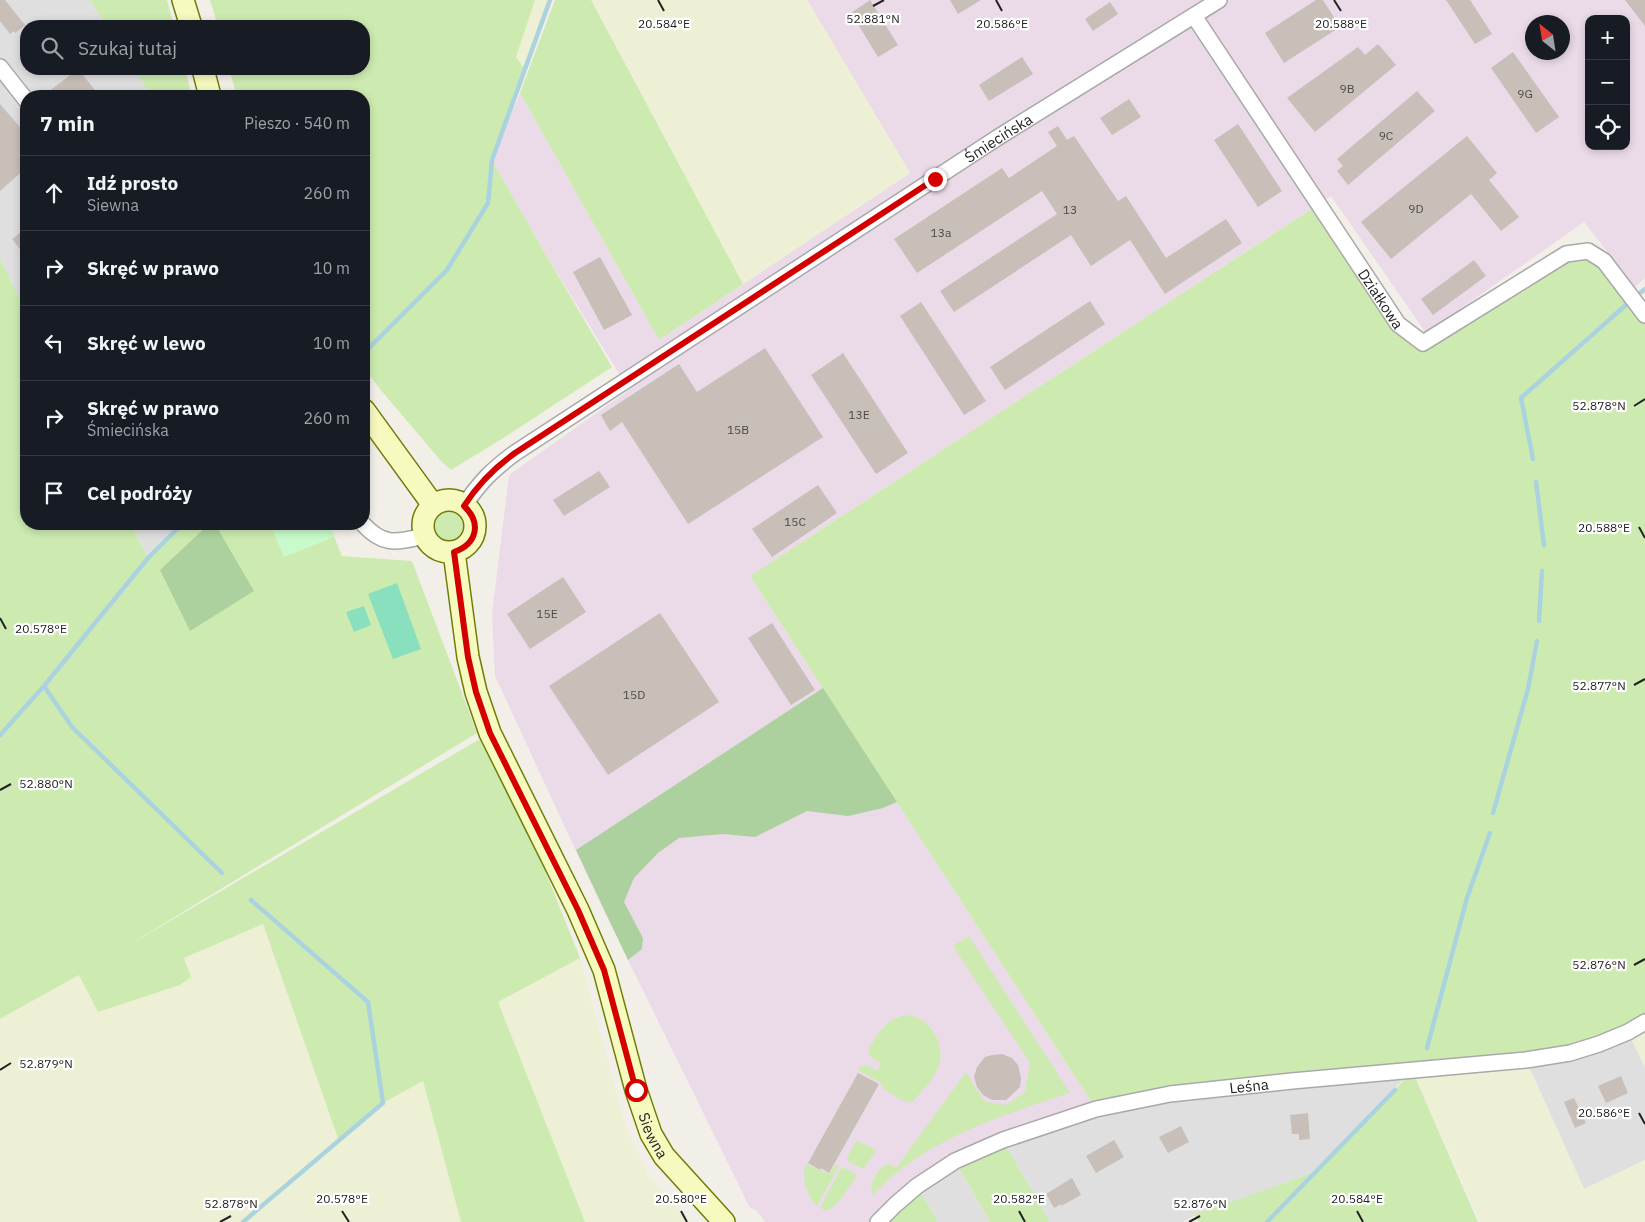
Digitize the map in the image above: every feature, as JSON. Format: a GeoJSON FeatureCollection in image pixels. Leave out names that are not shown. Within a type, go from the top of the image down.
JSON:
{"type":"FeatureCollection","features":[{"type":"Feature","properties":{"kind":"main road"},"geometry":{"type":"LineString","coordinates":[[183,0],[188,20]]}},
{"type":"Feature","properties":{"kind":"main road"},"geometry":{"type":"LineString","coordinates":[[205,75],[208,90]]}},
{"type":"Feature","properties":{"kind":"main road"},"geometry":{"type":"LineString","coordinates":[[370,418],[433,505]]}},
{"type":"Feature","properties":{"kind":"main road"},"geometry":{"type":"LineString","coordinates":[[448,500],[460,502],[464,506],[471,512],[474,518],[475,531],[472,539],[467,546],[454,552],[439,551],[428,542],[422,530],[423,519],[428,509],[438,502],[448,500]]}},
{"type":"Feature","properties":{"kind":"main road","name":"Siewna"},"geometry":{"type":"LineString","coordinates":[[454,552],[468,657],[490,733],[578,910],[604,970],[636,1090],[651,1134],[664,1156],[724,1222]]}},
{"type":"Feature","properties":{"kind":"street","name":"Śmiecińska"},"geometry":{"type":"LineString","coordinates":[[464,506],[474,490],[494,468],[515,453],[997,138],[1219,0]]}},
{"type":"Feature","properties":{"kind":"street","name":"Działkowa"},"geometry":{"type":"LineString","coordinates":[[1194,16],[1398,324],[1423,343],[1566,254],[1588,251],[1604,261],[1645,315]]}},
{"type":"Feature","properties":{"kind":"street"},"geometry":{"type":"LineString","coordinates":[[0,67],[20,92]]}},
{"type":"Feature","properties":{"kind":"street"},"geometry":{"type":"LineString","coordinates":[[368,530],[373,535],[386,541],[399,542],[424,536]]}},
{"type":"Feature","properties":{"kind":"street","name":"Leśna"},"geometry":{"type":"LineString","coordinates":[[878,1222],[917,1186],[955,1161],[1003,1140],[1096,1109],[1180,1093],[1292,1080],[1526,1060],[1570,1053],[1599,1044],[1628,1032],[1645,1022]]}},
{"type":"Feature","properties":{"kind":"shaded area"},"geometry":{"type":"Polygon","coordinates":[[[0,0],[90,0],[103,20],[20,20],[20,75],[138,75],[147,90],[20,90],[20,300],[0,258],[0,0]]]}},
{"type":"Feature","properties":{"kind":"shaded area"},"geometry":{"type":"Polygon","coordinates":[[[807,0],[1645,0],[1645,278],[1635,287],[1584,222],[1426,333],[1331,196],[750,576],[1096,1109],[955,1161],[878,1222],[765,1222],[756,1210],[750,1208],[601,905],[495,676],[492,614],[509,475],[629,390],[543,250],[492,160],[520,93],[659,340],[910,173],[807,0]]]}},
{"type":"Feature","properties":{"kind":"shaded area"},"geometry":{"type":"Polygon","coordinates":[[[134,530],[176,530],[148,558],[134,530]]]}},
{"type":"Feature","properties":{"kind":"shaded area"},"geometry":{"type":"Polygon","coordinates":[[[1628,1032],[1645,1067],[1645,1160],[1584,1189],[1526,1060],[1628,1032]]]}},
{"type":"Feature","properties":{"kind":"shaded area"},"geometry":{"type":"Polygon","coordinates":[[[1412,1070],[1315,1172],[1195,1215],[1183,1222],[1050,1222],[1003,1140],[1096,1109],[1412,1070]]]}},
{"type":"Feature","properties":{"kind":"shaded area"},"geometry":{"type":"Polygon","coordinates":[[[955,1161],[990,1222],[938,1222],[917,1186],[955,1161]]]}},
{"type":"Feature","properties":{"kind":"green space"},"geometry":{"type":"Polygon","coordinates":[[[90,0],[167,0],[172,20],[103,20],[90,0]]]}},
{"type":"Feature","properties":{"kind":"green space"},"geometry":{"type":"Polygon","coordinates":[[[210,0],[535,0],[516,57],[525,70],[492,160],[612,367],[451,470],[441,461],[370,375],[370,90],[235,90],[231,75],[370,75],[370,20],[216,20],[210,0]]]}},
{"type":"Feature","properties":{"kind":"green space"},"geometry":{"type":"Polygon","coordinates":[[[474,0],[550,0],[525,70],[516,57],[474,0]]]}},
{"type":"Feature","properties":{"kind":"green space"},"geometry":{"type":"Polygon","coordinates":[[[555,0],[591,0],[743,284],[659,340],[520,93],[555,0]]]}},
{"type":"Feature","properties":{"kind":"green space"},"geometry":{"type":"Polygon","coordinates":[[[591,0],[807,0],[910,173],[743,284],[591,0]]]}},
{"type":"Feature","properties":{"kind":"green space"},"geometry":{"type":"Polygon","coordinates":[[[138,75],[187,75],[190,90],[147,90],[138,75]]]}},
{"type":"Feature","properties":{"kind":"green space"},"geometry":{"type":"Polygon","coordinates":[[[1319,204],[1355,259],[1423,343],[1566,254],[1588,251],[1645,315],[1645,1022],[1599,1044],[1412,1070],[1478,1222],[1199,1222],[1194,1215],[1315,1172],[1411,1071],[1096,1109],[750,576],[1319,204]]]}},
{"type":"Feature","properties":{"kind":"green space"},"geometry":{"type":"Polygon","coordinates":[[[0,258],[20,300],[20,530],[134,530],[148,558],[176,530],[331,530],[342,556],[412,561],[477,733],[124,948],[490,733],[580,958],[498,1002],[585,1222],[461,1222],[423,1081],[383,1103],[339,1141],[263,924],[184,958],[191,977],[180,985],[98,1012],[79,975],[0,1019],[0,258]]]}},
{"type":"Feature","properties":{"kind":"green space"},"geometry":{"type":"Polygon","coordinates":[[[450,511],[456,512],[464,520],[464,532],[456,540],[450,541],[444,540],[436,532],[435,526],[436,520],[444,512],[450,511]]]}},
{"type":"Feature","properties":{"kind":"green space"},"geometry":{"type":"Polygon","coordinates":[[[203,530],[218,530],[254,591],[190,631],[160,570],[203,530]]]}},
{"type":"Feature","properties":{"kind":"green space"},"geometry":{"type":"Polygon","coordinates":[[[273,530],[331,530],[334,537],[284,557],[273,530]]]}},
{"type":"Feature","properties":{"kind":"green space"},"geometry":{"type":"Polygon","coordinates":[[[397,583],[421,649],[393,659],[368,594],[397,583]]]}},
{"type":"Feature","properties":{"kind":"green space"},"geometry":{"type":"Polygon","coordinates":[[[364,606],[371,625],[354,632],[346,612],[364,606]]]}},
{"type":"Feature","properties":{"kind":"green space"},"geometry":{"type":"Polygon","coordinates":[[[823,688],[897,802],[883,808],[848,816],[807,811],[755,837],[723,834],[679,838],[658,853],[634,878],[624,902],[643,938],[642,949],[628,960],[576,850],[823,688]]]}},
{"type":"Feature","properties":{"kind":"green space"},"geometry":{"type":"Polygon","coordinates":[[[263,924],[339,1140],[383,1103],[423,1081],[461,1222],[0,1222],[0,1019],[79,975],[184,958],[263,924]]]}},
{"type":"Feature","properties":{"kind":"green space"},"geometry":{"type":"Polygon","coordinates":[[[969,936],[1070,1093],[990,1121],[940,1144],[916,1158],[872,1195],[873,1181],[878,1171],[890,1164],[896,1168],[966,1072],[984,1101],[1006,1105],[1025,1092],[1030,1063],[953,946],[969,936]]]}},
{"type":"Feature","properties":{"kind":"green space"},"geometry":{"type":"Polygon","coordinates":[[[580,958],[626,1128],[649,1176],[690,1222],[585,1222],[498,1002],[580,958]]]}},
{"type":"Feature","properties":{"kind":"green space"},"geometry":{"type":"Polygon","coordinates":[[[907,1015],[917,1017],[929,1026],[937,1039],[941,1054],[934,1076],[913,1101],[908,1102],[883,1089],[881,1083],[858,1070],[859,1067],[867,1065],[877,1071],[881,1063],[871,1057],[868,1051],[883,1027],[893,1019],[907,1015]]]}},
{"type":"Feature","properties":{"kind":"green space"},"geometry":{"type":"Polygon","coordinates":[[[1645,1022],[1645,1067],[1628,1032],[1645,1022]]]}},
{"type":"Feature","properties":{"kind":"green space"},"geometry":{"type":"Polygon","coordinates":[[[1526,1060],[1584,1189],[1645,1160],[1645,1222],[1480,1222],[1412,1070],[1526,1060]]]}},
{"type":"Feature","properties":{"kind":"green space"},"geometry":{"type":"Polygon","coordinates":[[[1003,1140],[1050,1222],[990,1222],[955,1161],[1003,1140]]]}},
{"type":"Feature","properties":{"kind":"green space"},"geometry":{"type":"Polygon","coordinates":[[[856,1141],[876,1151],[864,1168],[848,1161],[847,1158],[856,1141]]]}},
{"type":"Feature","properties":{"kind":"green space"},"geometry":{"type":"Polygon","coordinates":[[[806,1163],[829,1174],[835,1165],[840,1165],[817,1206],[810,1196],[804,1181],[806,1163]]]}},
{"type":"Feature","properties":{"kind":"green space"},"geometry":{"type":"Polygon","coordinates":[[[841,1168],[856,1174],[856,1177],[835,1205],[831,1209],[824,1210],[820,1208],[841,1168]]]}},
{"type":"Feature","properties":{"kind":"green space"},"geometry":{"type":"Polygon","coordinates":[[[917,1186],[938,1222],[878,1222],[917,1186]]]}},
{"type":"Feature","properties":{"kind":"building"},"geometry":{"type":"Polygon","coordinates":[[[0,0],[5,0],[21,20],[20,29],[10,34],[0,21],[0,0]]]}},
{"type":"Feature","properties":{"kind":"building"},"geometry":{"type":"Polygon","coordinates":[[[870,0],[898,45],[878,57],[851,13],[870,0]]]}},
{"type":"Feature","properties":{"kind":"building"},"geometry":{"type":"Polygon","coordinates":[[[950,0],[981,0],[958,14],[950,0]]]}},
{"type":"Feature","properties":{"kind":"building"},"geometry":{"type":"Polygon","coordinates":[[[1316,0],[1323,0],[1340,27],[1284,63],[1265,33],[1316,0]]]}},
{"type":"Feature","properties":{"kind":"building"},"geometry":{"type":"Polygon","coordinates":[[[1446,0],[1470,0],[1492,34],[1475,44],[1446,0]]]}},
{"type":"Feature","properties":{"kind":"building"},"geometry":{"type":"Polygon","coordinates":[[[1625,0],[1645,0],[1645,26],[1625,0]]]}},
{"type":"Feature","properties":{"kind":"building"},"geometry":{"type":"Polygon","coordinates":[[[1110,2],[1118,14],[1093,31],[1085,19],[1110,2]]]}},
{"type":"Feature","properties":{"kind":"building"},"geometry":{"type":"Polygon","coordinates":[[[1378,44],[1396,65],[1315,132],[1287,98],[1358,47],[1365,55],[1378,44]]]}},
{"type":"Feature","properties":{"kind":"building"},"geometry":{"type":"Polygon","coordinates":[[[1513,52],[1559,117],[1536,133],[1491,68],[1513,52]]]}},
{"type":"Feature","properties":{"kind":"building"},"geometry":{"type":"Polygon","coordinates":[[[1022,57],[1033,74],[989,101],[979,85],[1022,57]]]}},
{"type":"Feature","properties":{"kind":"building"},"geometry":{"type":"Polygon","coordinates":[[[70,75],[83,75],[95,90],[51,90],[70,75]]]}},
{"type":"Feature","properties":{"kind":"building"},"geometry":{"type":"Polygon","coordinates":[[[1417,91],[1435,111],[1348,185],[1337,171],[1343,166],[1337,159],[1417,91]]]}},
{"type":"Feature","properties":{"kind":"building"},"geometry":{"type":"Polygon","coordinates":[[[1129,99],[1141,117],[1112,135],[1100,118],[1129,99]]]}},
{"type":"Feature","properties":{"kind":"building"},"geometry":{"type":"Polygon","coordinates":[[[0,104],[20,127],[20,173],[0,191],[0,104]]]}},
{"type":"Feature","properties":{"kind":"building"},"geometry":{"type":"Polygon","coordinates":[[[1238,124],[1282,191],[1258,207],[1214,140],[1238,124]]]}},
{"type":"Feature","properties":{"kind":"building"},"geometry":{"type":"Polygon","coordinates":[[[1058,126],[1067,140],[1074,136],[1118,201],[1126,196],[1166,258],[1226,219],[1242,243],[1165,294],[1130,240],[1091,266],[1071,235],[954,312],[940,291],[1057,214],[1042,191],[917,273],[894,239],[1002,168],[1009,178],[1057,146],[1048,132],[1058,126]]]}},
{"type":"Feature","properties":{"kind":"building"},"geometry":{"type":"Polygon","coordinates":[[[1467,136],[1497,173],[1489,180],[1519,217],[1501,231],[1471,194],[1391,259],[1361,222],[1467,136]]]}},
{"type":"Feature","properties":{"kind":"building"},"geometry":{"type":"Polygon","coordinates":[[[20,233],[20,249],[12,239],[20,233]]]}},
{"type":"Feature","properties":{"kind":"building"},"geometry":{"type":"Polygon","coordinates":[[[600,257],[632,315],[604,330],[573,272],[600,257]]]}},
{"type":"Feature","properties":{"kind":"building"},"geometry":{"type":"Polygon","coordinates":[[[1474,260],[1486,276],[1433,315],[1421,299],[1474,260]]]}},
{"type":"Feature","properties":{"kind":"building"},"geometry":{"type":"Polygon","coordinates":[[[1090,301],[1105,324],[1005,390],[990,367],[1090,301]]]}},
{"type":"Feature","properties":{"kind":"building"},"geometry":{"type":"Polygon","coordinates":[[[921,302],[986,401],[964,415],[900,316],[921,302]]]}},
{"type":"Feature","properties":{"kind":"building"},"geometry":{"type":"Polygon","coordinates":[[[765,348],[823,437],[688,524],[622,422],[610,431],[601,415],[679,364],[697,392],[765,348]]]}},
{"type":"Feature","properties":{"kind":"building"},"geometry":{"type":"Polygon","coordinates":[[[843,353],[908,453],[876,474],[811,375],[843,353]]]}},
{"type":"Feature","properties":{"kind":"building"},"geometry":{"type":"Polygon","coordinates":[[[599,471],[610,487],[564,516],[553,500],[599,471]]]}},
{"type":"Feature","properties":{"kind":"building"},"geometry":{"type":"Polygon","coordinates":[[[818,485],[837,513],[772,557],[752,529],[818,485]]]}},
{"type":"Feature","properties":{"kind":"building"},"geometry":{"type":"Polygon","coordinates":[[[563,577],[586,612],[530,649],[507,614],[563,577]]]}},
{"type":"Feature","properties":{"kind":"building"},"geometry":{"type":"Polygon","coordinates":[[[660,613],[719,702],[608,775],[549,686],[660,613]]]}},
{"type":"Feature","properties":{"kind":"building"},"geometry":{"type":"Polygon","coordinates":[[[772,623],[815,690],[791,705],[748,638],[772,623]]]}},
{"type":"Feature","properties":{"kind":"building"},"geometry":{"type":"Polygon","coordinates":[[[1002,1054],[1012,1058],[1018,1065],[1021,1078],[1020,1087],[1006,1100],[992,1100],[983,1095],[977,1087],[974,1077],[977,1067],[985,1057],[1002,1054]]]}},
{"type":"Feature","properties":{"kind":"building"},"geometry":{"type":"Polygon","coordinates":[[[858,1073],[879,1084],[829,1173],[821,1168],[820,1170],[808,1163],[858,1073]]]}},
{"type":"Feature","properties":{"kind":"building"},"geometry":{"type":"Polygon","coordinates":[[[1621,1076],[1628,1093],[1606,1103],[1598,1086],[1621,1076]]]}},
{"type":"Feature","properties":{"kind":"building"},"geometry":{"type":"Polygon","coordinates":[[[1574,1098],[1586,1123],[1575,1128],[1564,1102],[1574,1098]]]}},
{"type":"Feature","properties":{"kind":"building"},"geometry":{"type":"Polygon","coordinates":[[[1308,1113],[1310,1139],[1299,1140],[1299,1134],[1292,1134],[1290,1115],[1308,1113]]]}},
{"type":"Feature","properties":{"kind":"building"},"geometry":{"type":"Polygon","coordinates":[[[1181,1126],[1189,1142],[1168,1153],[1159,1137],[1181,1126]]]}},
{"type":"Feature","properties":{"kind":"building"},"geometry":{"type":"Polygon","coordinates":[[[1114,1140],[1124,1157],[1096,1173],[1086,1156],[1114,1140]]]}},
{"type":"Feature","properties":{"kind":"building"},"geometry":{"type":"Polygon","coordinates":[[[1072,1178],[1081,1195],[1054,1208],[1046,1194],[1072,1178]]]}},
{"type":"Feature","properties":{"kind":"waterway"},"geometry":{"type":"LineString","coordinates":[[370,347],[447,270],[488,203],[492,160],[550,0]]}},
{"type":"Feature","properties":{"kind":"waterway"},"geometry":{"type":"LineString","coordinates":[[1640,293],[1645,289]]}},
{"type":"Feature","properties":{"kind":"waterway"},"geometry":{"type":"LineString","coordinates":[[1533,459],[1521,398],[1627,304]]}},
{"type":"Feature","properties":{"kind":"waterway"},"geometry":{"type":"LineString","coordinates":[[1536,482],[1544,545]]}},
{"type":"Feature","properties":{"kind":"waterway"},"geometry":{"type":"LineString","coordinates":[[176,530],[148,558],[44,686],[72,727],[222,873]]}},
{"type":"Feature","properties":{"kind":"waterway"},"geometry":{"type":"LineString","coordinates":[[1539,621],[1542,571]]}},
{"type":"Feature","properties":{"kind":"waterway"},"geometry":{"type":"LineString","coordinates":[[1493,813],[1528,689],[1537,641]]}},
{"type":"Feature","properties":{"kind":"waterway"},"geometry":{"type":"LineString","coordinates":[[0,735],[44,686]]}},
{"type":"Feature","properties":{"kind":"waterway"},"geometry":{"type":"LineString","coordinates":[[1427,1048],[1467,898],[1490,833]]}},
{"type":"Feature","properties":{"kind":"waterway"},"geometry":{"type":"LineString","coordinates":[[243,1222],[383,1103],[368,1002],[251,900]]}},
{"type":"Feature","properties":{"kind":"waterway"},"geometry":{"type":"LineString","coordinates":[[1267,1222],[1395,1090]]}},
{"type":"Feature","properties":{"kind":"route"},"geometry":{"type":"LineString","coordinates":[[636,1090],[604,970],[578,910],[490,733],[476,692],[468,657],[454,552],[467,546],[475,531],[474,518],[471,512],[464,506],[474,490],[494,468],[515,453],[935,179]]}}]}
